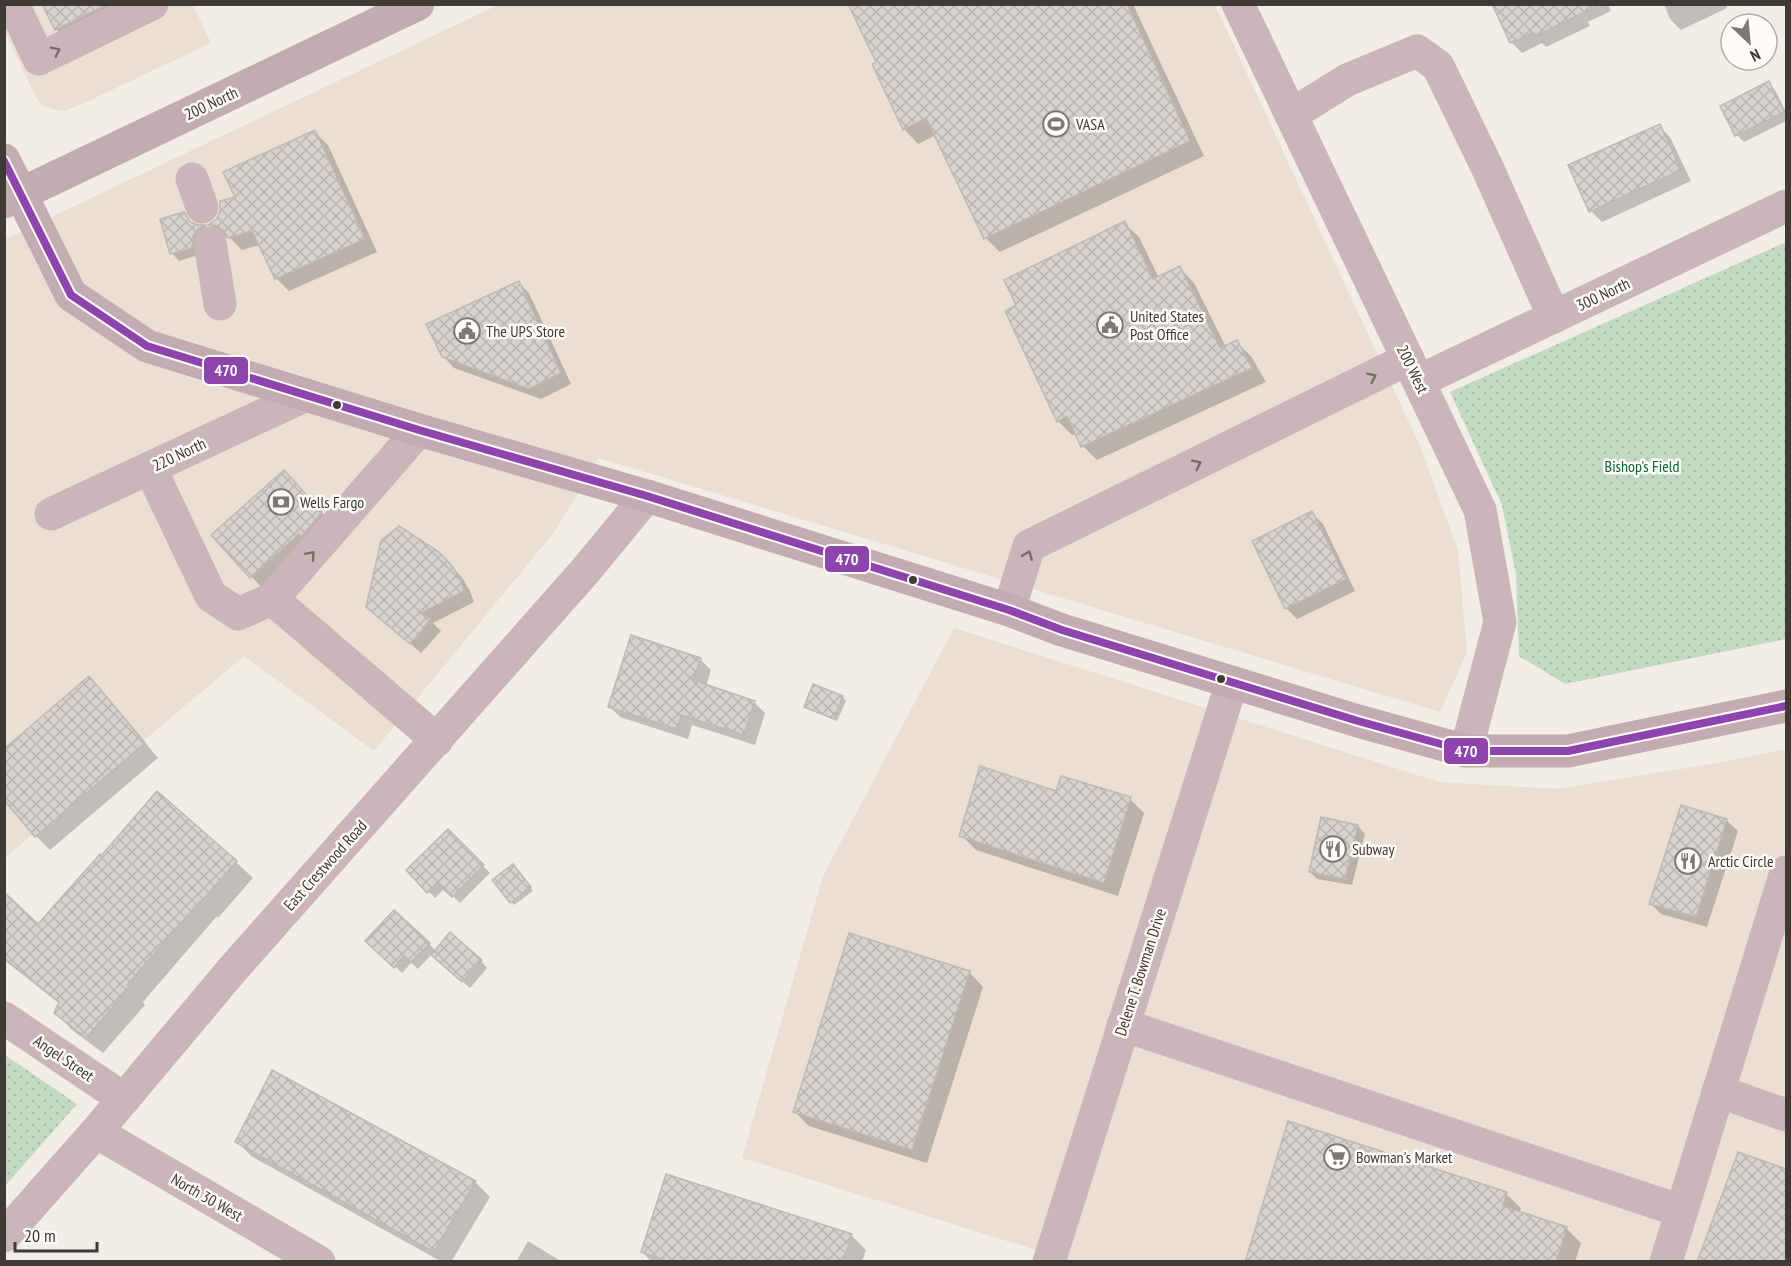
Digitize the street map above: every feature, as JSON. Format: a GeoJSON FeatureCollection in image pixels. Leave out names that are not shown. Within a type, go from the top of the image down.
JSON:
{"type":"FeatureCollection","features":[{"type":"Feature","properties":{"kind":"main road","name":"200 North"},"geometry":{"type":"LineString","coordinates":[[13,198],[418,4]]}},
{"type":"Feature","properties":{"kind":"main road"},"geometry":{"type":"LineString","coordinates":[[4,160],[13,198],[71,295],[147,346],[419,430],[647,496],[1009,610],[1062,630],[1358,721],[1466,751],[1568,751],[1786,706]]}},
{"type":"Feature","properties":{"kind":"street"},"geometry":{"type":"LineString","coordinates":[[13,4],[39,59],[152,4]]}},
{"type":"Feature","properties":{"kind":"street","name":"200 West"},"geometry":{"type":"LineString","coordinates":[[1238,4],[1480,510],[1500,622],[1466,751]]}},
{"type":"Feature","properties":{"kind":"street"},"geometry":{"type":"LineString","coordinates":[[1291,116],[1347,80],[1417,51],[1438,66],[1554,317]]}},
{"type":"Feature","properties":{"kind":"street","name":"300 North"},"geometry":{"type":"LineString","coordinates":[[1009,610],[1029,546],[1413,370],[1554,317],[1786,206]]}},
{"type":"Feature","properties":{"kind":"street"},"geometry":{"type":"LineString","coordinates":[[210,243],[220,304]]}},
{"type":"Feature","properties":{"kind":"street","name":"220 North"},"geometry":{"type":"LineString","coordinates":[[51,514],[306,395]]}},
{"type":"Feature","properties":{"kind":"street"},"geometry":{"type":"LineString","coordinates":[[150,468],[211,596],[238,614],[272,599],[419,430]]}},
{"type":"Feature","properties":{"kind":"street","name":"East Crestwood Road"},"geometry":{"type":"LineString","coordinates":[[4,1236],[96,1132],[232,970],[586,570],[647,496]]}},
{"type":"Feature","properties":{"kind":"street"},"geometry":{"type":"LineString","coordinates":[[272,599],[436,740]]}},
{"type":"Feature","properties":{"kind":"street","name":"Delene T. Bowman Drive"},"geometry":{"type":"LineString","coordinates":[[1049,1262],[1232,682]]}},
{"type":"Feature","properties":{"kind":"street"},"geometry":{"type":"LineString","coordinates":[[1666,1262],[1718,1091],[1773,960],[1786,872]]}},
{"type":"Feature","properties":{"kind":"street","name":"Angel Street"},"geometry":{"type":"LineString","coordinates":[[4,1018],[124,1099]]}},
{"type":"Feature","properties":{"kind":"street"},"geometry":{"type":"LineString","coordinates":[[1123,1025],[1682,1211]]}},
{"type":"Feature","properties":{"kind":"street"},"geometry":{"type":"LineString","coordinates":[[1718,1091],[1786,1115]]}},
{"type":"Feature","properties":{"kind":"street","name":"North 30 West"},"geometry":{"type":"LineString","coordinates":[[96,1132],[319,1262]]}},
{"type":"Feature","properties":{"kind":"shaded area"},"geometry":{"type":"Polygon","coordinates":[[[4,5],[193,5],[211,43],[82,104],[64,111],[56,110],[43,106],[36,98],[5,31],[4,5]]]}},
{"type":"Feature","properties":{"kind":"shaded area"},"geometry":{"type":"Polygon","coordinates":[[[498,5],[1215,5],[1420,446],[1458,550],[1467,652],[1440,712],[599,458],[555,531],[374,751],[244,656],[5,858],[5,239],[498,5]]]}},
{"type":"Feature","properties":{"kind":"shaded area"},"geometry":{"type":"Polygon","coordinates":[[[954,628],[1439,782],[1556,789],[1718,763],[1786,749],[1786,1261],[1071,1261],[742,1158],[823,876],[954,628]]]}},
{"type":"Feature","properties":{"kind":"green space","name":"Bishop's Field"},"geometry":{"type":"Polygon","coordinates":[[[1786,242],[1786,639],[1565,684],[1519,656],[1516,574],[1502,505],[1450,392],[1786,242]]]}},
{"type":"Feature","properties":{"kind":"green space"},"geometry":{"type":"Polygon","coordinates":[[[5,1055],[77,1104],[5,1186],[5,1055]]]}},
{"type":"Feature","properties":{"kind":"building"},"geometry":{"type":"Polygon","coordinates":[[[42,4],[108,4],[55,30],[42,4]]]}},
{"type":"Feature","properties":{"kind":"building","name":"VASA"},"geometry":{"type":"Polygon","coordinates":[[[848,4],[1127,4],[1190,141],[984,239],[926,118],[903,130],[872,64],[876,62],[848,4]]]}},
{"type":"Feature","properties":{"kind":"building"},"geometry":{"type":"Polygon","coordinates":[[[1492,4],[1601,4],[1534,37],[1532,33],[1510,43],[1492,4]]]}},
{"type":"Feature","properties":{"kind":"building"},"geometry":{"type":"Polygon","coordinates":[[[1769,81],[1784,112],[1735,136],[1720,106],[1769,81]]]}},
{"type":"Feature","properties":{"kind":"building"},"geometry":{"type":"Polygon","coordinates":[[[1660,124],[1681,170],[1589,212],[1568,165],[1660,124]]]}},
{"type":"Feature","properties":{"kind":"building"},"geometry":{"type":"Polygon","coordinates":[[[315,130],[365,239],[275,279],[252,231],[228,238],[217,226],[208,225],[217,219],[220,201],[235,197],[223,172],[315,130]]]}},
{"type":"Feature","properties":{"kind":"building"},"geometry":{"type":"Polygon","coordinates":[[[184,212],[190,222],[206,225],[198,229],[193,236],[192,248],[170,254],[160,219],[184,212]]]}},
{"type":"Feature","properties":{"kind":"building","name":"United States Post Office"},"geometry":{"type":"Polygon","coordinates":[[[1125,221],[1153,279],[1180,266],[1220,348],[1237,340],[1252,368],[1081,447],[1067,416],[1057,422],[1005,311],[1016,305],[1004,280],[1125,221]]]}},
{"type":"Feature","properties":{"kind":"building"},"geometry":{"type":"Polygon","coordinates":[[[519,281],[561,373],[529,389],[442,357],[426,324],[519,281]]]}},
{"type":"Feature","properties":{"kind":"building","name":"Wells Fargo"},"geometry":{"type":"Polygon","coordinates":[[[284,470],[322,512],[301,537],[299,534],[250,578],[211,535],[284,470]]]}},
{"type":"Feature","properties":{"kind":"building"},"geometry":{"type":"Polygon","coordinates":[[[1312,511],[1346,579],[1285,609],[1252,541],[1312,511]]]}},
{"type":"Feature","properties":{"kind":"building"},"geometry":{"type":"Polygon","coordinates":[[[399,526],[439,552],[452,566],[464,591],[421,613],[431,619],[410,644],[366,607],[381,541],[399,526]]]}},
{"type":"Feature","properties":{"kind":"building"},"geometry":{"type":"Polygon","coordinates":[[[631,635],[701,658],[693,680],[755,701],[744,735],[681,715],[677,729],[608,707],[631,635]]]}},
{"type":"Feature","properties":{"kind":"building"},"geometry":{"type":"Polygon","coordinates":[[[89,676],[145,743],[35,837],[4,800],[4,749],[89,676]]]}},
{"type":"Feature","properties":{"kind":"building"},"geometry":{"type":"Polygon","coordinates":[[[813,684],[843,696],[834,719],[804,707],[813,684]]]}},
{"type":"Feature","properties":{"kind":"building"},"geometry":{"type":"Polygon","coordinates":[[[980,766],[1056,791],[1061,776],[1131,797],[1104,883],[959,836],[980,766]]]}},
{"type":"Feature","properties":{"kind":"building"},"geometry":{"type":"Polygon","coordinates":[[[157,791],[237,861],[127,985],[130,987],[86,1038],[54,1013],[59,1002],[4,958],[4,892],[38,924],[157,791]]]}},
{"type":"Feature","properties":{"kind":"building","name":"Arctic Circle"},"geometry":{"type":"Polygon","coordinates":[[[1681,805],[1727,819],[1696,917],[1649,904],[1681,805]]]}},
{"type":"Feature","properties":{"kind":"building","name":"Subway"},"geometry":{"type":"Polygon","coordinates":[[[1321,817],[1358,825],[1345,879],[1309,872],[1321,817]]]}},
{"type":"Feature","properties":{"kind":"building"},"geometry":{"type":"Polygon","coordinates":[[[448,829],[484,865],[452,897],[437,883],[427,893],[406,870],[448,829]]]}},
{"type":"Feature","properties":{"kind":"building"},"geometry":{"type":"Polygon","coordinates":[[[513,864],[531,887],[510,903],[492,880],[513,864]]]}},
{"type":"Feature","properties":{"kind":"building"},"geometry":{"type":"Polygon","coordinates":[[[394,910],[430,943],[410,963],[403,957],[394,968],[365,941],[394,910]]]}},
{"type":"Feature","properties":{"kind":"building"},"geometry":{"type":"Polygon","coordinates":[[[450,932],[482,960],[462,982],[431,955],[450,932]]]}},
{"type":"Feature","properties":{"kind":"building"},"geometry":{"type":"Polygon","coordinates":[[[849,933],[970,971],[912,1150],[793,1112],[849,933]]]}},
{"type":"Feature","properties":{"kind":"building"},"geometry":{"type":"Polygon","coordinates":[[[272,1070],[476,1181],[434,1252],[235,1142],[272,1070]]]}},
{"type":"Feature","properties":{"kind":"building","name":"Bowman's Market"},"geometry":{"type":"Polygon","coordinates":[[[1288,1121],[1507,1192],[1503,1206],[1567,1227],[1556,1262],[1245,1262],[1288,1121]]]}},
{"type":"Feature","properties":{"kind":"building"},"geometry":{"type":"Polygon","coordinates":[[[1738,1152],[1786,1169],[1786,1262],[1697,1262],[1738,1152]]]}},
{"type":"Feature","properties":{"kind":"building"},"geometry":{"type":"Polygon","coordinates":[[[666,1174],[852,1234],[843,1262],[669,1262],[641,1252],[666,1174]]]}},
{"type":"Feature","properties":{"kind":"transit line","name":"470"},"geometry":{"type":"LineString","coordinates":[[4,161],[71,295],[147,346],[419,430],[647,496],[1009,610],[1062,630],[1358,721],[1466,751],[1568,751],[1786,706]]}},
{"type":"Feature","properties":{"kind":"place","name":"VASA"},"geometry":{"type":"Point","coordinates":[1056,124]}},
{"type":"Feature","properties":{"kind":"place","name":"United States Post Office"},"geometry":{"type":"Point","coordinates":[1110,325]}},
{"type":"Feature","properties":{"kind":"place","name":"The UPS Store"},"geometry":{"type":"Point","coordinates":[467,331]}},
{"type":"Feature","properties":{"kind":"place","name":"Wells Fargo"},"geometry":{"type":"Point","coordinates":[281,502]}},
{"type":"Feature","properties":{"kind":"place","name":"Subway"},"geometry":{"type":"Point","coordinates":[1333,849]}},
{"type":"Feature","properties":{"kind":"place","name":"Arctic Circle"},"geometry":{"type":"Point","coordinates":[1688,861]}},
{"type":"Feature","properties":{"kind":"place","name":"Bowman's Market"},"geometry":{"type":"Point","coordinates":[1337,1157]}}]}
